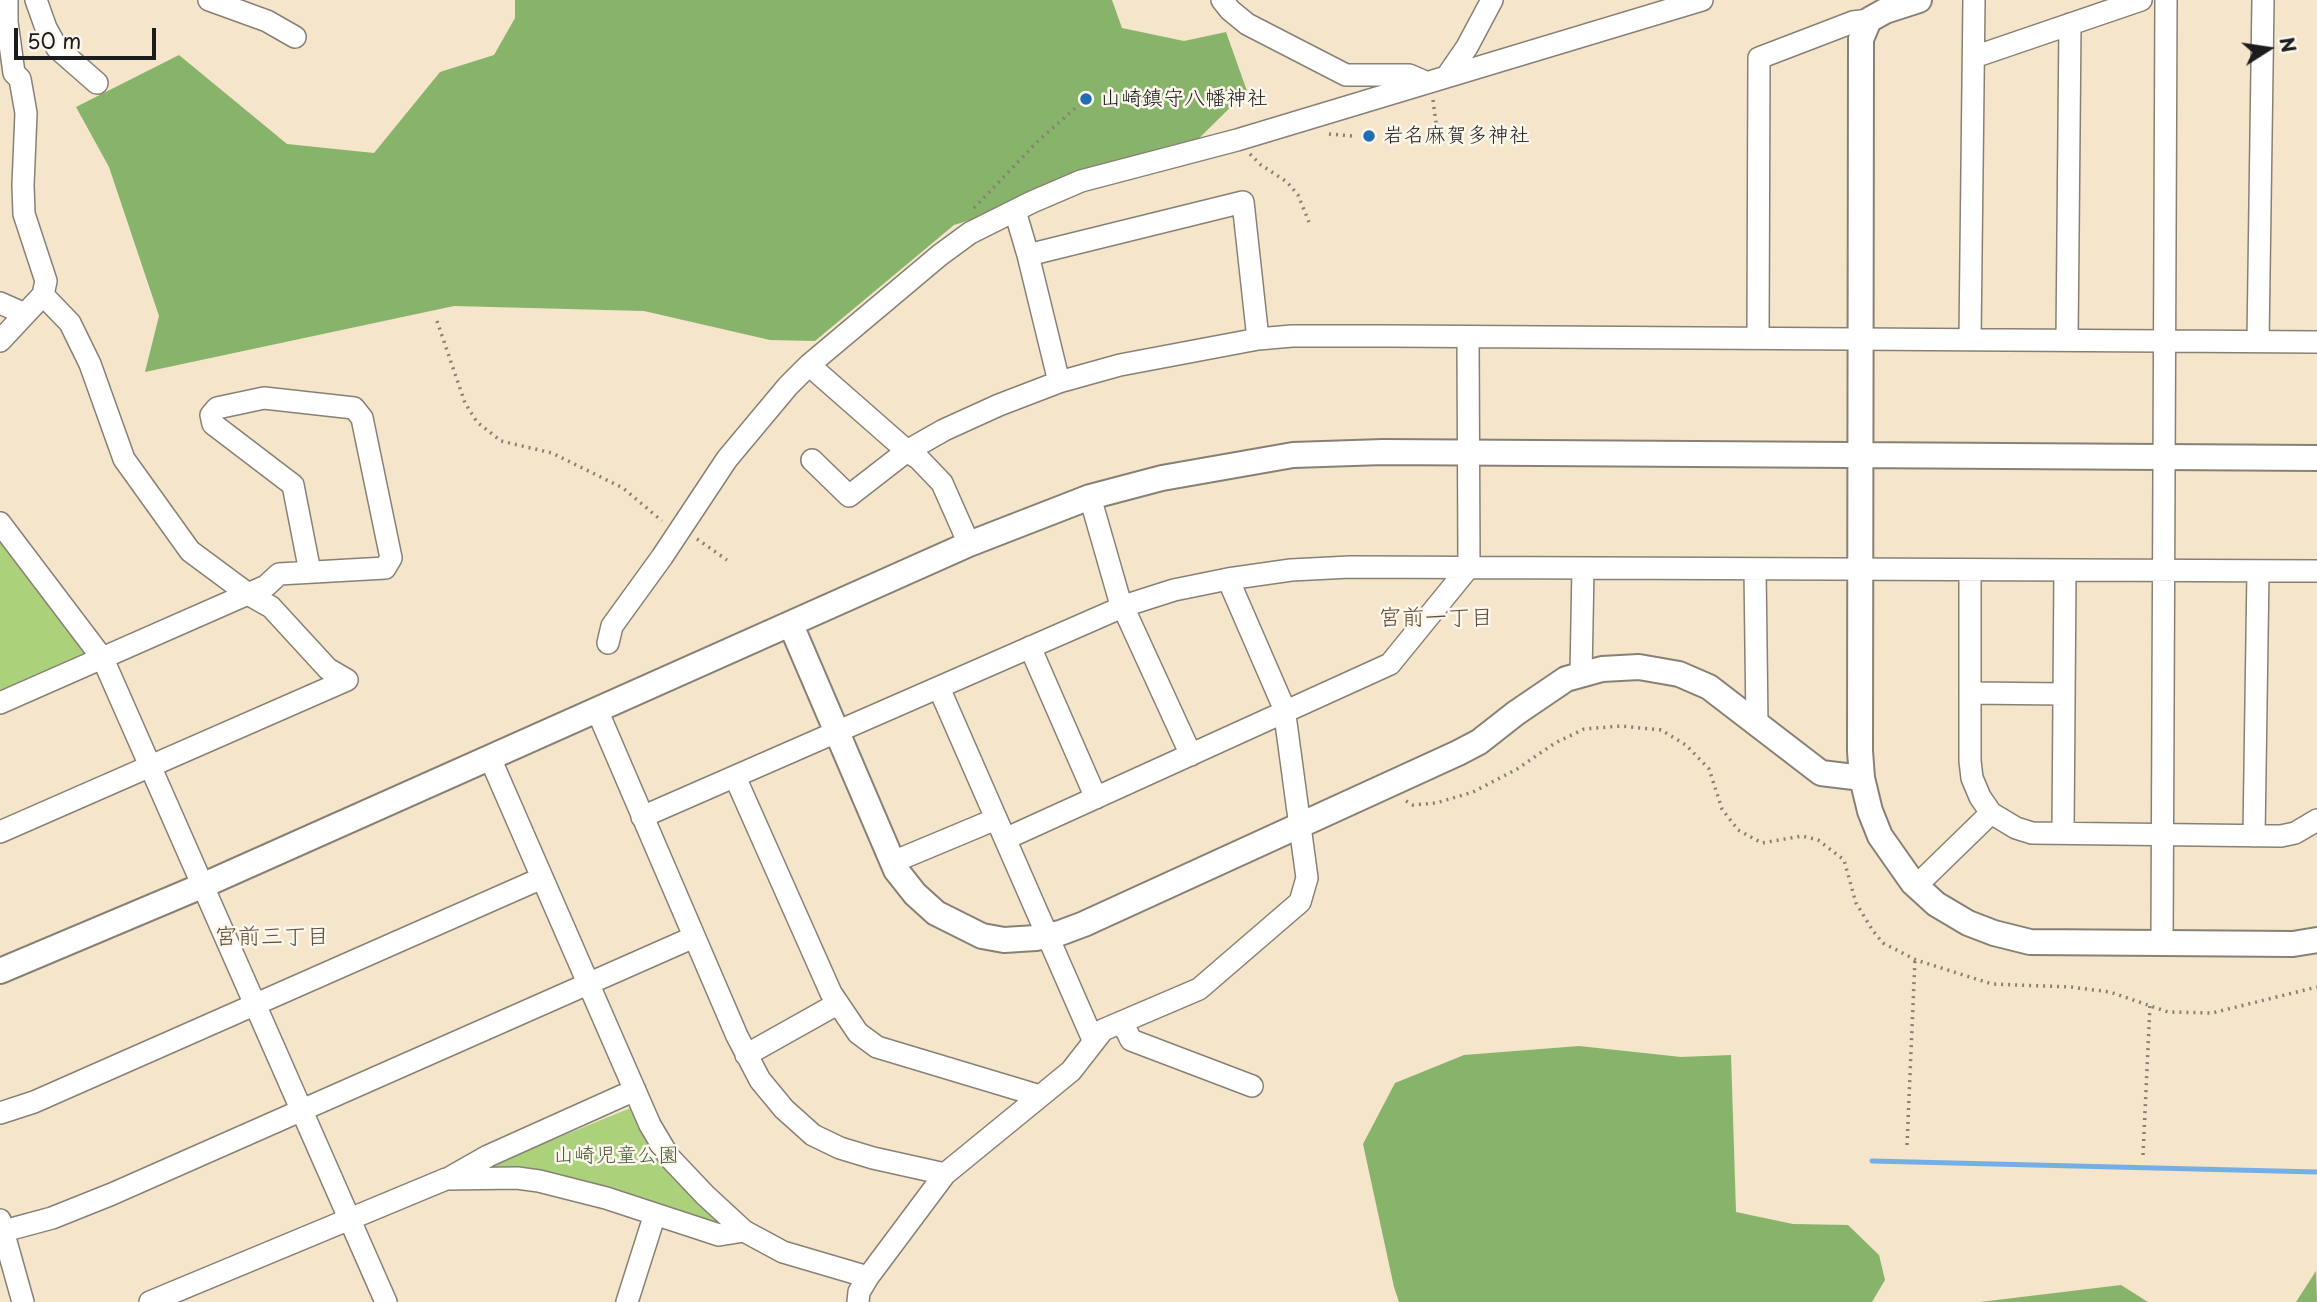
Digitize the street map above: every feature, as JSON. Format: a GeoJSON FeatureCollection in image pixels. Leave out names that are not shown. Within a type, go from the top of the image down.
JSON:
{"type":"FeatureCollection","features":[{"type":"Feature","properties":{"kind":"street"},"geometry":{"type":"LineString","coordinates":[[0,341],[43,295],[46,281],[24,214],[26,113],[20,79],[7,75],[6,0]]}},
{"type":"Feature","properties":{"kind":"street"},"geometry":{"type":"LineString","coordinates":[[36,0],[57,48],[97,83]]}},
{"type":"Feature","properties":{"kind":"street"},"geometry":{"type":"LineString","coordinates":[[209,0],[267,21],[295,37]]}},
{"type":"Feature","properties":{"kind":"street"},"geometry":{"type":"LineString","coordinates":[[1222,0],[1247,24],[1346,75],[1409,75],[1434,79]]}},
{"type":"Feature","properties":{"kind":"street"},"geometry":{"type":"LineString","coordinates":[[1434,79],[1466,47],[1492,0]]}},
{"type":"Feature","properties":{"kind":"street"},"geometry":{"type":"LineString","coordinates":[[608,643],[612,626],[727,459],[788,386],[809,365],[970,233],[1081,181],[1237,140],[1702,0]]}},
{"type":"Feature","properties":{"kind":"street"},"geometry":{"type":"LineString","coordinates":[[1758,338],[1759,58],[1919,0]]}},
{"type":"Feature","properties":{"kind":"street"},"geometry":{"type":"LineString","coordinates":[[1970,340],[1974,0]]}},
{"type":"Feature","properties":{"kind":"street"},"geometry":{"type":"LineString","coordinates":[[1974,57],[2141,0]]}},
{"type":"Feature","properties":{"kind":"street"},"geometry":{"type":"LineString","coordinates":[[2162,943],[2166,0]]}},
{"type":"Feature","properties":{"kind":"street"},"geometry":{"type":"LineString","coordinates":[[2258,341],[2263,0]]}},
{"type":"Feature","properties":{"kind":"street"},"geometry":{"type":"LineString","coordinates":[[1869,20],[1861,39],[1862,778],[1870,811],[1880,836],[1916,886],[1936,904],[1968,923],[2030,942],[2293,944],[2317,940]]}},
{"type":"Feature","properties":{"kind":"street"},"geometry":{"type":"LineString","coordinates":[[2067,340],[2070,24]]}},
{"type":"Feature","properties":{"kind":"street"},"geometry":{"type":"LineString","coordinates":[[1028,256],[1243,202],[1258,339]]}},
{"type":"Feature","properties":{"kind":"street"},"geometry":{"type":"LineString","coordinates":[[1015,211],[1059,382]]}},
{"type":"Feature","properties":{"kind":"street"},"geometry":{"type":"LineString","coordinates":[[0,832],[347,680],[328,669],[271,607],[248,594],[190,551],[124,458],[90,365],[70,323],[43,295]]}},
{"type":"Feature","properties":{"kind":"street"},"geometry":{"type":"LineString","coordinates":[[0,303],[25,314]]}},
{"type":"Feature","properties":{"kind":"street"},"geometry":{"type":"LineString","coordinates":[[812,460],[849,496],[907,451],[944,430],[1059,382],[1120,365],[1258,339],[1292,336],[2317,342]]}},
{"type":"Feature","properties":{"kind":"street"},"geometry":{"type":"LineString","coordinates":[[1005,839],[1390,664],[1469,567],[1468,337]]}},
{"type":"Feature","properties":{"kind":"street"},"geometry":{"type":"LineString","coordinates":[[809,365],[919,459],[942,483],[969,544]]}},
{"type":"Feature","properties":{"kind":"street"},"geometry":{"type":"LineString","coordinates":[[0,703],[266,586],[279,574],[385,568],[391,558],[362,418],[354,408],[264,398],[217,408],[211,415],[214,424],[293,485],[310,572]]}},
{"type":"Feature","properties":{"kind":"street"},"geometry":{"type":"LineString","coordinates":[[0,971],[204,885],[969,544],[1090,497],[1161,478],[1293,455],[1383,452],[2317,458]]}},
{"type":"Feature","properties":{"kind":"street"},"geometry":{"type":"LineString","coordinates":[[1090,497],[1122,607],[1191,755]]}},
{"type":"Feature","properties":{"kind":"street"},"geometry":{"type":"LineString","coordinates":[[0,523],[103,659],[386,1302]]}},
{"type":"Feature","properties":{"kind":"street"},"geometry":{"type":"LineString","coordinates":[[642,817],[1122,607],[1174,590],[1228,579],[1291,570],[1350,567],[2317,571]]}},
{"type":"Feature","properties":{"kind":"street"},"geometry":{"type":"LineString","coordinates":[[1581,675],[1583,568]]}},
{"type":"Feature","properties":{"kind":"street"},"geometry":{"type":"LineString","coordinates":[[1755,569],[1757,724]]}},
{"type":"Feature","properties":{"kind":"street"},"geometry":{"type":"LineString","coordinates":[[1970,570],[1970,761],[1972,778],[1991,813],[2016,828],[2032,833],[2281,836],[2295,833],[2317,820]]}},
{"type":"Feature","properties":{"kind":"street"},"geometry":{"type":"LineString","coordinates":[[2063,833],[2065,570]]}},
{"type":"Feature","properties":{"kind":"street"},"geometry":{"type":"LineString","coordinates":[[2254,836],[2258,571]]}},
{"type":"Feature","properties":{"kind":"street"},"geometry":{"type":"LineString","coordinates":[[858,1302],[859,1292],[868,1277],[945,1174],[1071,1071],[1103,1031],[1199,989],[1300,902],[1307,878],[1284,712],[1228,579]]}},
{"type":"Feature","properties":{"kind":"street"},"geometry":{"type":"LineString","coordinates":[[791,625],[896,870],[915,894],[936,913],[982,936],[1004,940],[1047,936],[1084,924],[1479,742],[1566,679],[1602,669],[1639,667],[1679,674],[1709,687],[1821,773],[1862,778]]}},
{"type":"Feature","properties":{"kind":"street"},"geometry":{"type":"LineString","coordinates":[[1030,648],[1096,797]]}},
{"type":"Feature","properties":{"kind":"street"},"geometry":{"type":"LineString","coordinates":[[939,688],[1094,1042]]}},
{"type":"Feature","properties":{"kind":"street"},"geometry":{"type":"LineString","coordinates":[[1970,693],[2064,694]]}},
{"type":"Feature","properties":{"kind":"street"},"geometry":{"type":"LineString","coordinates":[[597,710],[694,937],[746,1055],[760,1080],[784,1110],[813,1135],[840,1148],[873,1158],[945,1174]]}},
{"type":"Feature","properties":{"kind":"street"},"geometry":{"type":"LineString","coordinates":[[490,758],[650,1125],[669,1157],[744,1231],[783,1252],[868,1277]]}},
{"type":"Feature","properties":{"kind":"street"},"geometry":{"type":"LineString","coordinates":[[735,777],[837,1004],[858,1033],[877,1047],[1040,1096]]}},
{"type":"Feature","properties":{"kind":"street"},"geometry":{"type":"LineString","coordinates":[[1916,886],[1991,813]]}},
{"type":"Feature","properties":{"kind":"street"},"geometry":{"type":"LineString","coordinates":[[893,862],[996,819]]}},
{"type":"Feature","properties":{"kind":"street"},"geometry":{"type":"LineString","coordinates":[[0,1113],[34,1102],[542,878]]}},
{"type":"Feature","properties":{"kind":"street"},"geometry":{"type":"LineString","coordinates":[[23,1302],[1,1227],[52,1218],[112,1194],[694,937]]}},
{"type":"Feature","properties":{"kind":"street"},"geometry":{"type":"LineString","coordinates":[[746,1055],[837,1004]]}},
{"type":"Feature","properties":{"kind":"street"},"geometry":{"type":"LineString","coordinates":[[1122,1022],[1131,1040],[1252,1086]]}},
{"type":"Feature","properties":{"kind":"street"},"geometry":{"type":"LineString","coordinates":[[150,1302],[446,1179],[488,1156],[635,1090]]}},
{"type":"Feature","properties":{"kind":"street"},"geometry":{"type":"LineString","coordinates":[[446,1179],[517,1178],[539,1181],[606,1198],[719,1236],[744,1231]]}},
{"type":"Feature","properties":{"kind":"street"},"geometry":{"type":"LineString","coordinates":[[626,1302],[655,1214]]}},
{"type":"Feature","properties":{"kind":"path"},"geometry":{"type":"LineString","coordinates":[[1434,79],[1436,139]]}},
{"type":"Feature","properties":{"kind":"path"},"geometry":{"type":"LineString","coordinates":[[968,215],[1039,140],[1079,105]]}},
{"type":"Feature","properties":{"kind":"path"},"geometry":{"type":"LineString","coordinates":[[1237,140],[1261,165],[1287,182],[1298,195],[1309,222]]}},
{"type":"Feature","properties":{"kind":"path"},"geometry":{"type":"LineString","coordinates":[[437,321],[465,403],[477,422],[501,441],[552,453],[623,488],[660,520],[692,536],[727,560]]}},
{"type":"Feature","properties":{"kind":"path"},"geometry":{"type":"LineString","coordinates":[[1382,788],[1413,805],[1436,803],[1473,792],[1517,769],[1555,743],[1584,729],[1620,726],[1661,730],[1686,745],[1709,769],[1722,808],[1738,830],[1762,843],[1802,836],[1818,840],[1844,860],[1856,903],[1873,931],[1883,943],[1915,960],[1992,984],[2071,987],[2110,992],[2168,1012],[2212,1013],[2317,987]]}},
{"type":"Feature","properties":{"kind":"path"},"geometry":{"type":"LineString","coordinates":[[1907,1145],[1915,960]]}},
{"type":"Feature","properties":{"kind":"path"},"geometry":{"type":"LineString","coordinates":[[2143,1155],[2150,1005]]}},
{"type":"Feature","properties":{"kind":"green space"},"geometry":{"type":"Polygon","coordinates":[[[515,0],[1112,0],[1122,28],[1184,41],[1226,32],[1247,91],[1182,155],[954,225],[815,341],[770,340],[644,311],[454,306],[145,372],[159,316],[109,167],[76,107],[179,55],[287,144],[374,153],[440,72],[494,55],[515,18],[515,0]]]}},
{"type":"Feature","properties":{"kind":"green space"},"geometry":{"type":"Polygon","coordinates":[[[0,537],[87,648],[87,658],[0,695],[0,537]]]}},
{"type":"Feature","properties":{"kind":"green space"},"geometry":{"type":"Polygon","coordinates":[[[1579,1046],[1681,1057],[1731,1055],[1736,1212],[1793,1224],[1848,1225],[1879,1255],[1885,1280],[1872,1302],[1399,1302],[1363,1144],[1395,1083],[1464,1055],[1579,1046]]]}},
{"type":"Feature","properties":{"kind":"green space","name":"山崎児童公園"},"geometry":{"type":"Polygon","coordinates":[[[633,1107],[678,1181],[720,1223],[718,1229],[493,1173],[486,1167],[633,1107]]]}},
{"type":"Feature","properties":{"kind":"green space"},"geometry":{"type":"Polygon","coordinates":[[[2316,1271],[2317,1302],[2296,1302],[2316,1271]]]}},
{"type":"Feature","properties":{"kind":"green space"},"geometry":{"type":"Polygon","coordinates":[[[2121,1285],[2148,1302],[1980,1302],[2121,1285]]]}},
{"type":"Feature","properties":{"kind":"waterway"},"geometry":{"type":"LineString","coordinates":[[1872,1161],[2317,1172]]}},
{"type":"Feature","properties":{"kind":"place","name":"山崎鎮守八幡神社"},"geometry":{"type":"Point","coordinates":[1086,99]}},
{"type":"Feature","properties":{"kind":"place","name":"岩名麻賀多神社"},"geometry":{"type":"Point","coordinates":[1369,136]}},
{"type":"Feature","properties":{"kind":"district","name":"宮前一丁目"},"geometry":{"type":"Point","coordinates":[1436,619]}},
{"type":"Feature","properties":{"kind":"district","name":"宮前三丁目"},"geometry":{"type":"Point","coordinates":[272,938]}}]}
